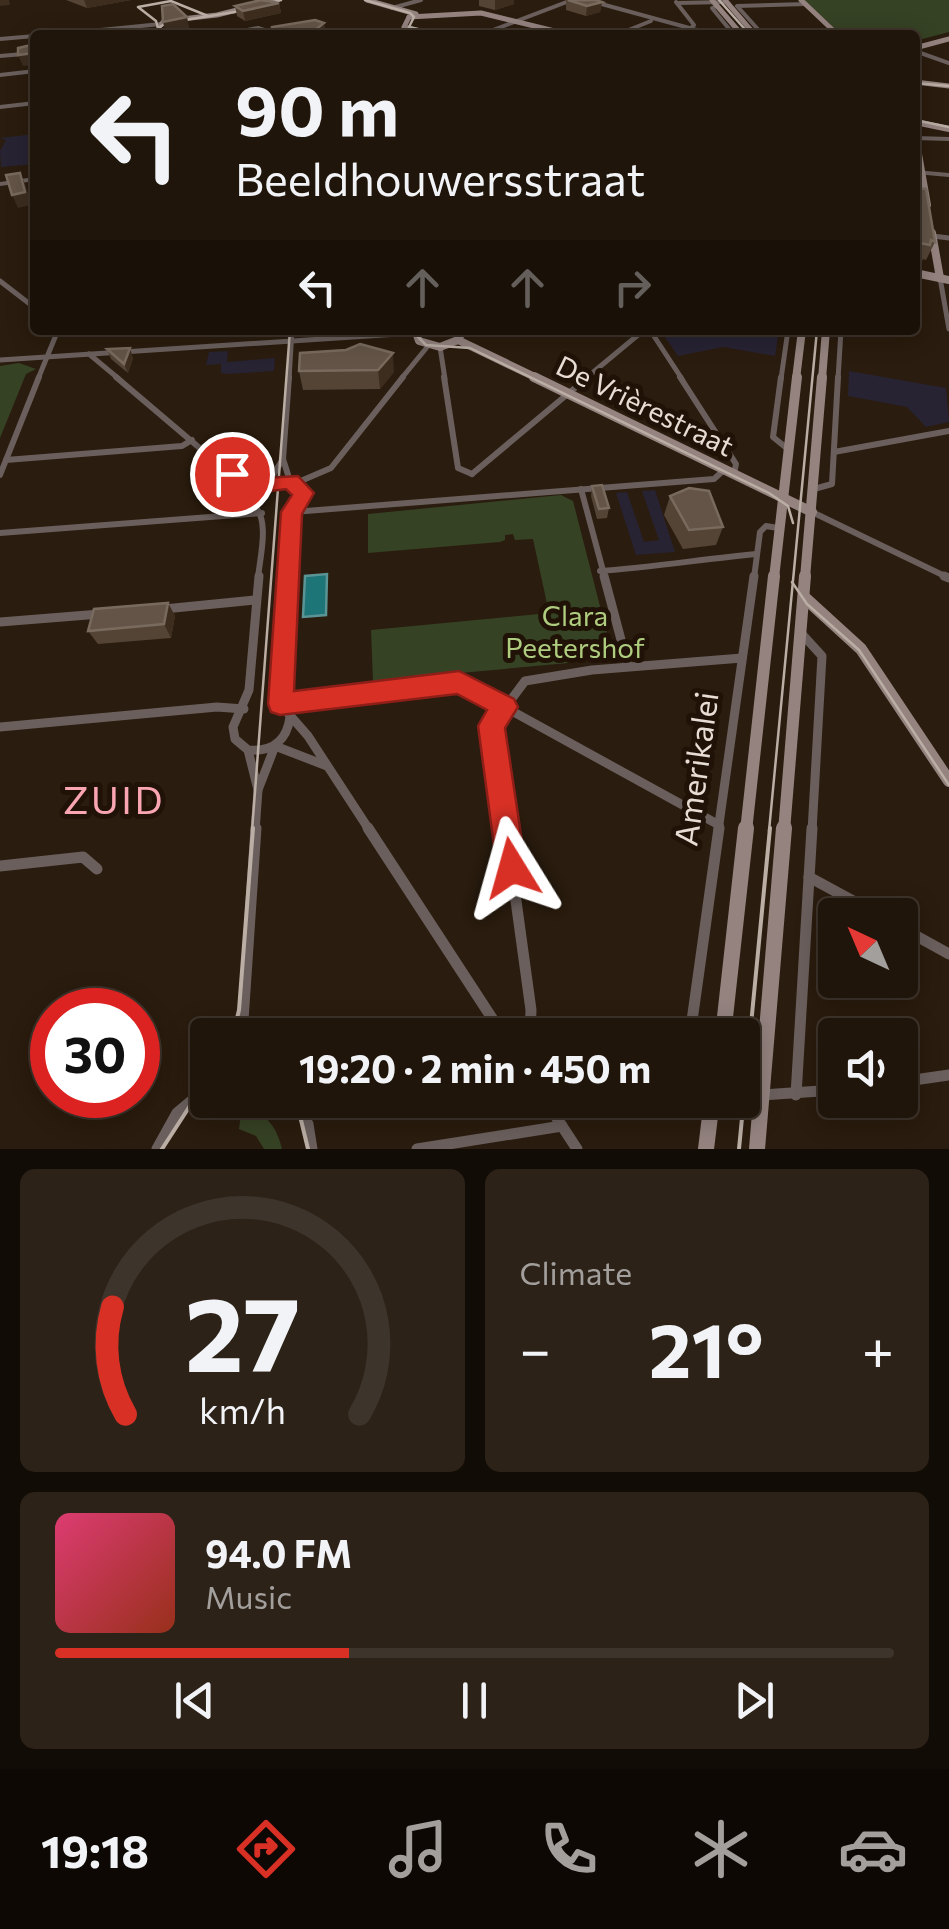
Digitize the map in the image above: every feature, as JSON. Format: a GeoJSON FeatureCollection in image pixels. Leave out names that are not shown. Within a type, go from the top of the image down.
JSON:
{"type":"FeatureCollection","features":[{"type":"Feature","properties":{"kind":"street"},"geometry":{"type":"LineString","coordinates":[[113,30],[230,14],[280,0]]}},
{"type":"Feature","properties":{"kind":"street"},"geometry":{"type":"LineString","coordinates":[[365,0],[415,15],[477,13],[551,30]]}},
{"type":"Feature","properties":{"kind":"street"},"geometry":{"type":"LineString","coordinates":[[394,8],[421,0]]}},
{"type":"Feature","properties":{"kind":"street"},"geometry":{"type":"LineString","coordinates":[[492,30],[572,0]]}},
{"type":"Feature","properties":{"kind":"street"},"geometry":{"type":"LineString","coordinates":[[584,0],[684,30],[690,28],[694,25],[675,2]]}},
{"type":"Feature","properties":{"kind":"street"},"geometry":{"type":"LineString","coordinates":[[584,0],[697,30]]}},
{"type":"Feature","properties":{"kind":"street"},"geometry":{"type":"LineString","coordinates":[[675,2],[728,1],[750,6]]}},
{"type":"Feature","properties":{"kind":"street"},"geometry":{"type":"LineString","coordinates":[[728,1],[750,30]]}},
{"type":"Feature","properties":{"kind":"street"},"geometry":{"type":"LineString","coordinates":[[714,3],[735,30]]}},
{"type":"Feature","properties":{"kind":"street"},"geometry":{"type":"LineString","coordinates":[[714,3],[712,8],[733,30]]}},
{"type":"Feature","properties":{"kind":"street"},"geometry":{"type":"LineString","coordinates":[[758,30],[739,6],[803,4],[832,30]]}},
{"type":"Feature","properties":{"kind":"street"},"geometry":{"type":"LineString","coordinates":[[736,14],[745,16]]}},
{"type":"Feature","properties":{"kind":"street"},"geometry":{"type":"LineString","coordinates":[[404,30],[415,15]]}},
{"type":"Feature","properties":{"kind":"street"},"geometry":{"type":"LineString","coordinates":[[628,30],[650,21]]}},
{"type":"Feature","properties":{"kind":"street"},"geometry":{"type":"LineString","coordinates":[[161,30],[162,23]]}},
{"type":"Feature","properties":{"kind":"street"},"geometry":{"type":"LineString","coordinates":[[2,39],[30,36]]}},
{"type":"Feature","properties":{"kind":"street"},"geometry":{"type":"LineString","coordinates":[[920,46],[949,37]]}},
{"type":"Feature","properties":{"kind":"street"},"geometry":{"type":"LineString","coordinates":[[920,49],[949,63]]}},
{"type":"Feature","properties":{"kind":"street"},"geometry":{"type":"LineString","coordinates":[[0,56],[30,53]]}},
{"type":"Feature","properties":{"kind":"street"},"geometry":{"type":"LineString","coordinates":[[0,76],[30,72]]}},
{"type":"Feature","properties":{"kind":"street"},"geometry":{"type":"LineString","coordinates":[[920,83],[949,86]]}},
{"type":"Feature","properties":{"kind":"street"},"geometry":{"type":"LineString","coordinates":[[0,107],[30,104]]}},
{"type":"Feature","properties":{"kind":"street"},"geometry":{"type":"LineString","coordinates":[[920,121],[949,127]]}},
{"type":"Feature","properties":{"kind":"street"},"geometry":{"type":"LineString","coordinates":[[920,136],[949,139]]}},
{"type":"Feature","properties":{"kind":"street"},"geometry":{"type":"LineString","coordinates":[[920,172],[949,175]]}},
{"type":"Feature","properties":{"kind":"street"},"geometry":{"type":"LineString","coordinates":[[0,184],[30,180]]}},
{"type":"Feature","properties":{"kind":"street"},"geometry":{"type":"LineString","coordinates":[[920,180],[945,279],[949,328]]}},
{"type":"Feature","properties":{"kind":"street"},"geometry":{"type":"LineString","coordinates":[[933,236],[949,238]]}},
{"type":"Feature","properties":{"kind":"street"},"geometry":{"type":"LineString","coordinates":[[920,273],[945,279]]}},
{"type":"Feature","properties":{"kind":"street"},"geometry":{"type":"LineString","coordinates":[[0,280],[30,304]]}},
{"type":"Feature","properties":{"kind":"street"},"geometry":{"type":"LineString","coordinates":[[0,476],[58,335]]}},
{"type":"Feature","properties":{"kind":"street"},"geometry":{"type":"LineString","coordinates":[[292,335],[283,459],[303,498],[292,512],[280,704],[308,736],[492,1018]]}},
{"type":"Feature","properties":{"kind":"street"},"geometry":{"type":"LineString","coordinates":[[0,360],[365,335]]}},
{"type":"Feature","properties":{"kind":"street"},"geometry":{"type":"LineString","coordinates":[[418,335],[428,346],[440,346],[460,335]]}},
{"type":"Feature","properties":{"kind":"street","name":"De Vrièrestraat"},"geometry":{"type":"LineString","coordinates":[[460,335],[568,394],[812,512]]}},
{"type":"Feature","properties":{"kind":"street"},"geometry":{"type":"LineString","coordinates":[[472,474],[641,335]]}},
{"type":"Feature","properties":{"kind":"street"},"geometry":{"type":"LineString","coordinates":[[292,512],[714,478],[729,472],[736,464],[650,335]]}},
{"type":"Feature","properties":{"kind":"street","name":"Amerikalei"},"geometry":{"type":"LineString","coordinates":[[787,335],[773,437],[789,450]]}},
{"type":"Feature","properties":{"kind":"street","name":"Amerikalei"},"geometry":{"type":"LineString","coordinates":[[725,1018],[801,335]]}},
{"type":"Feature","properties":{"kind":"street"},"geometry":{"type":"LineString","coordinates":[[757,1149],[826,335]]}},
{"type":"Feature","properties":{"kind":"street"},"geometry":{"type":"LineString","coordinates":[[814,489],[832,484],[842,335]]}},
{"type":"Feature","properties":{"kind":"street"},"geometry":{"type":"LineString","coordinates":[[232,474],[266,484],[293,482],[332,468],[428,346]]}},
{"type":"Feature","properties":{"kind":"street"},"geometry":{"type":"LineString","coordinates":[[440,346],[458,468],[472,474]]}},
{"type":"Feature","properties":{"kind":"street"},"geometry":{"type":"LineString","coordinates":[[89,354],[254,495],[254,505],[262,513],[249,690],[233,733],[238,744],[248,750],[276,746],[327,766]]}},
{"type":"Feature","properties":{"kind":"street"},"geometry":{"type":"LineString","coordinates":[[834,452],[949,430]]}},
{"type":"Feature","properties":{"kind":"street"},"geometry":{"type":"LineString","coordinates":[[6,460],[182,446],[192,440]]}},
{"type":"Feature","properties":{"kind":"street"},"geometry":{"type":"LineString","coordinates":[[254,495],[283,459]]}},
{"type":"Feature","properties":{"kind":"street"},"geometry":{"type":"LineString","coordinates":[[472,474],[476,498]]}},
{"type":"Feature","properties":{"kind":"street"},"geometry":{"type":"LineString","coordinates":[[580,489],[628,666]]}},
{"type":"Feature","properties":{"kind":"street"},"geometry":{"type":"LineString","coordinates":[[812,512],[949,578]]}},
{"type":"Feature","properties":{"kind":"street"},"geometry":{"type":"LineString","coordinates":[[0,533],[262,513]]}},
{"type":"Feature","properties":{"kind":"street"},"geometry":{"type":"LineString","coordinates":[[600,571],[664,568],[681,566],[688,560],[757,554],[762,528],[778,528]]}},
{"type":"Feature","properties":{"kind":"street","name":"Amerikalei"},"geometry":{"type":"LineString","coordinates":[[692,1018],[757,554]]}},
{"type":"Feature","properties":{"kind":"street"},"geometry":{"type":"LineString","coordinates":[[804,597],[861,649],[949,781]]}},
{"type":"Feature","properties":{"kind":"street"},"geometry":{"type":"LineString","coordinates":[[154,610],[256,600]]}},
{"type":"Feature","properties":{"kind":"street"},"geometry":{"type":"LineString","coordinates":[[0,622],[116,612]]}},
{"type":"Feature","properties":{"kind":"street"},"geometry":{"type":"LineString","coordinates":[[801,629],[812,620],[832,622]]}},
{"type":"Feature","properties":{"kind":"street"},"geometry":{"type":"LineString","coordinates":[[796,1095],[822,656],[801,629]]}},
{"type":"Feature","properties":{"kind":"street"},"geometry":{"type":"LineString","coordinates":[[531,1018],[492,726],[525,681],[628,666],[742,658]]}},
{"type":"Feature","properties":{"kind":"street"},"geometry":{"type":"LineString","coordinates":[[280,704],[459,682],[719,826]]}},
{"type":"Feature","properties":{"kind":"street"},"geometry":{"type":"LineString","coordinates":[[0,727],[217,707],[244,710]]}},
{"type":"Feature","properties":{"kind":"street"},"geometry":{"type":"LineString","coordinates":[[258,790],[276,746],[288,731],[290,717]]}},
{"type":"Feature","properties":{"kind":"street"},"geometry":{"type":"LineString","coordinates":[[243,1018],[258,790],[248,750]]}},
{"type":"Feature","properties":{"kind":"street"},"geometry":{"type":"LineString","coordinates":[[0,866],[83,857],[97,869]]}},
{"type":"Feature","properties":{"kind":"street"},"geometry":{"type":"LineString","coordinates":[[809,877],[848,898]]}},
{"type":"Feature","properties":{"kind":"street"},"geometry":{"type":"LineString","coordinates":[[918,937],[949,954]]}},
{"type":"Feature","properties":{"kind":"street"},"geometry":{"type":"LineString","coordinates":[[918,1080],[949,1076]]}},
{"type":"Feature","properties":{"kind":"street"},"geometry":{"type":"LineString","coordinates":[[762,1095],[818,1092]]}},
{"type":"Feature","properties":{"kind":"street"},"geometry":{"type":"LineString","coordinates":[[157,1149],[178,1113],[190,1103]]}},
{"type":"Feature","properties":{"kind":"street"},"geometry":{"type":"LineString","coordinates":[[305,1118],[312,1149]]}},
{"type":"Feature","properties":{"kind":"street"},"geometry":{"type":"LineString","coordinates":[[557,1118],[577,1149]]}},
{"type":"Feature","properties":{"kind":"street"},"geometry":{"type":"LineString","coordinates":[[706,1149],[710,1118]]}},
{"type":"Feature","properties":{"kind":"street"},"geometry":{"type":"LineString","coordinates":[[417,1149],[562,1126]]}},
{"type":"Feature","properties":{"kind":"shaded area"},"geometry":{"type":"Polygon","coordinates":[[[30,135],[30,164],[1,167],[0,151],[6,140],[0,138],[30,135]]]}},
{"type":"Feature","properties":{"kind":"shaded area"},"geometry":{"type":"Polygon","coordinates":[[[663,335],[778,335],[775,356],[723,347],[678,356],[663,335]]]}},
{"type":"Feature","properties":{"kind":"shaded area"},"geometry":{"type":"Polygon","coordinates":[[[228,351],[227,362],[275,358],[274,371],[227,374],[221,373],[221,364],[206,365],[209,352],[228,351]]]}},
{"type":"Feature","properties":{"kind":"shaded area"},"geometry":{"type":"Polygon","coordinates":[[[849,371],[946,388],[949,422],[926,427],[907,407],[848,396],[849,371]]]}},
{"type":"Feature","properties":{"kind":"shaded area"},"geometry":{"type":"Polygon","coordinates":[[[655,490],[675,552],[636,555],[616,493],[627,492],[644,542],[659,540],[642,491],[655,490]]]}},
{"type":"Feature","properties":{"kind":"green space"},"geometry":{"type":"Polygon","coordinates":[[[804,0],[949,0],[949,32],[920,40],[920,30],[837,30],[804,0]]]}},
{"type":"Feature","properties":{"kind":"green space"},"geometry":{"type":"Polygon","coordinates":[[[19,363],[36,369],[26,374],[0,438],[0,366],[19,363]]]}},
{"type":"Feature","properties":{"kind":"green space","name":"Clara Peetershof"},"geometry":{"type":"Polygon","coordinates":[[[561,495],[573,501],[611,649],[601,660],[373,681],[371,630],[549,613],[533,539],[515,540],[513,534],[505,535],[500,542],[368,553],[368,514],[561,495]]]}},
{"type":"Feature","properties":{"kind":"green space"},"geometry":{"type":"Polygon","coordinates":[[[241,1118],[264,1118],[277,1134],[282,1149],[264,1149],[256,1136],[239,1129],[241,1118]]]}},
{"type":"Feature","properties":{"kind":"water"},"geometry":{"type":"Polygon","coordinates":[[[327,574],[326,615],[303,617],[305,576],[327,574]]]}},
{"type":"Feature","properties":{"kind":"building"},"geometry":{"type":"Polygon","coordinates":[[[261,0],[279,3],[243,11],[235,6],[261,0]]]}},
{"type":"Feature","properties":{"kind":"building"},"geometry":{"type":"Polygon","coordinates":[[[568,0],[596,0],[602,2],[587,6],[568,0]]]}},
{"type":"Feature","properties":{"kind":"building"},"geometry":{"type":"Polygon","coordinates":[[[173,4],[187,17],[163,22],[162,6],[173,4]]]}},
{"type":"Feature","properties":{"kind":"building"},"geometry":{"type":"Polygon","coordinates":[[[315,20],[324,23],[315,30],[272,27],[315,20]]]}},
{"type":"Feature","properties":{"kind":"building"},"geometry":{"type":"Polygon","coordinates":[[[30,45],[30,54],[18,55],[18,48],[30,45]]]}},
{"type":"Feature","properties":{"kind":"building"},"geometry":{"type":"Polygon","coordinates":[[[20,173],[25,192],[12,195],[6,175],[20,173]]]}},
{"type":"Feature","properties":{"kind":"building"},"geometry":{"type":"Polygon","coordinates":[[[920,188],[926,189],[935,242],[931,240],[930,245],[920,243],[920,188]]]}},
{"type":"Feature","properties":{"kind":"building"},"geometry":{"type":"Polygon","coordinates":[[[360,344],[393,353],[378,370],[299,371],[300,353],[346,350],[360,344]]]}},
{"type":"Feature","properties":{"kind":"building"},"geometry":{"type":"Polygon","coordinates":[[[130,348],[124,364],[107,349],[130,348]]]}},
{"type":"Feature","properties":{"kind":"building"},"geometry":{"type":"Polygon","coordinates":[[[602,485],[609,508],[599,509],[592,486],[602,485]]]}},
{"type":"Feature","properties":{"kind":"building"},"geometry":{"type":"Polygon","coordinates":[[[689,488],[709,491],[723,527],[689,530],[670,496],[689,488]]]}},
{"type":"Feature","properties":{"kind":"building"},"geometry":{"type":"Polygon","coordinates":[[[168,603],[164,624],[88,631],[94,609],[168,603]]]}},
{"type":"Feature","properties":{"kind":"tram line"},"geometry":{"type":"LineString","coordinates":[[160,30],[166,23],[247,10],[281,0]]}},
{"type":"Feature","properties":{"kind":"tram line"},"geometry":{"type":"LineString","coordinates":[[365,0],[410,13],[414,17],[409,27],[422,30]]}},
{"type":"Feature","properties":{"kind":"tram line"},"geometry":{"type":"LineString","coordinates":[[719,0],[746,30]]}},
{"type":"Feature","properties":{"kind":"tram line"},"geometry":{"type":"LineString","coordinates":[[159,30],[156,21],[138,7],[171,1],[208,16]]}},
{"type":"Feature","properties":{"kind":"tram line"},"geometry":{"type":"LineString","coordinates":[[920,83],[949,86]]}},
{"type":"Feature","properties":{"kind":"tram line"},"geometry":{"type":"LineString","coordinates":[[920,121],[949,127]]}},
{"type":"Feature","properties":{"kind":"tram line"},"geometry":{"type":"LineString","coordinates":[[252,831],[290,335]]}},
{"type":"Feature","properties":{"kind":"tram line"},"geometry":{"type":"LineString","coordinates":[[416,335],[426,345],[470,348],[769,493],[788,506],[793,523]]}},
{"type":"Feature","properties":{"kind":"tram line"},"geometry":{"type":"LineString","coordinates":[[793,583],[817,335]]}},
{"type":"Feature","properties":{"kind":"tram line"},"geometry":{"type":"LineString","coordinates":[[769,831],[793,583]]}},
{"type":"Feature","properties":{"kind":"tram line"},"geometry":{"type":"LineString","coordinates":[[793,583],[807,604],[859,650],[949,785]]}},
{"type":"Feature","properties":{"kind":"tram line"},"geometry":{"type":"LineString","coordinates":[[237,1018],[253,828]]}},
{"type":"Feature","properties":{"kind":"tram line"},"geometry":{"type":"LineString","coordinates":[[739,1149],[770,828]]}},
{"type":"Feature","properties":{"kind":"tram line"},"geometry":{"type":"LineString","coordinates":[[162,1149],[190,1106]]}},
{"type":"Feature","properties":{"kind":"tram line"},"geometry":{"type":"LineString","coordinates":[[300,1118],[308,1149]]}},
{"type":"Feature","properties":{"kind":"district","name":"ZUID"},"geometry":{"type":"Point","coordinates":[114,801]}},
{"type":"Feature","properties":{"kind":"route"},"geometry":{"type":"LineString","coordinates":[[232,474],[264,485],[290,481],[303,493],[302,502],[292,512],[280,704],[459,682],[505,707],[492,726],[512,868]]}}]}
